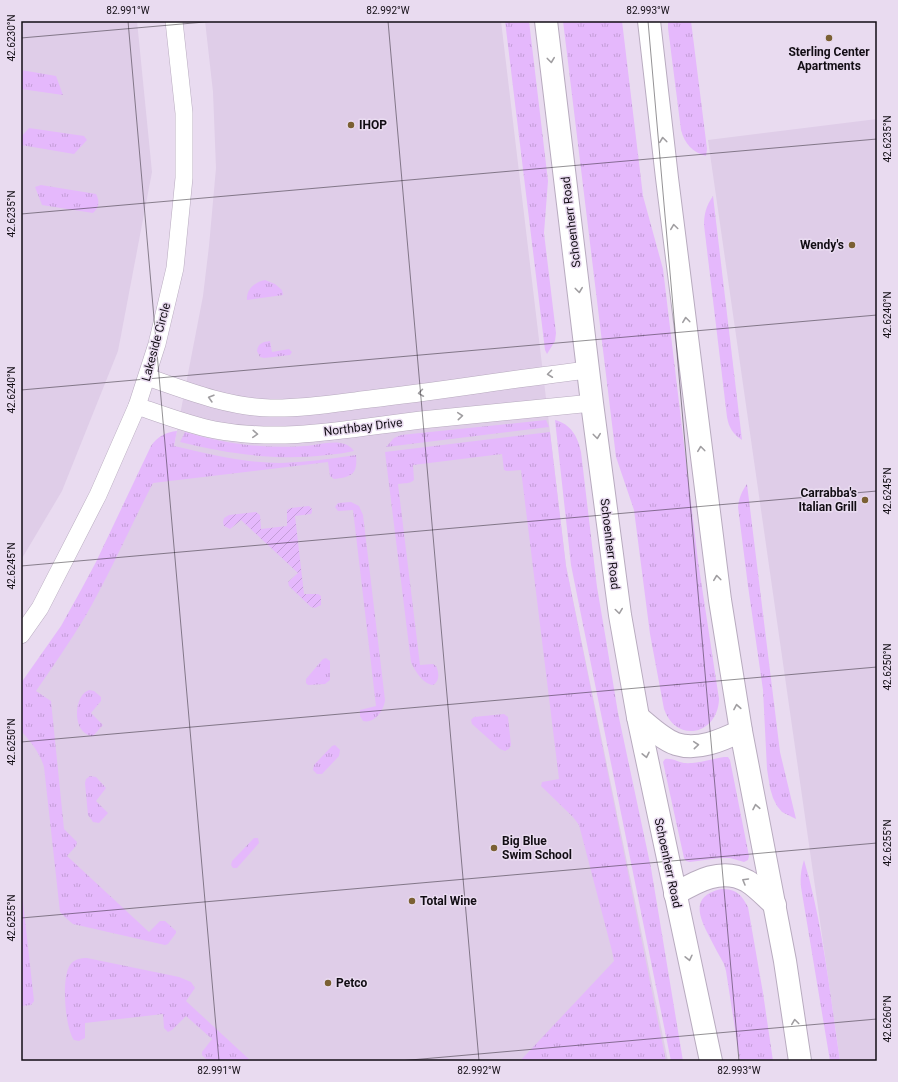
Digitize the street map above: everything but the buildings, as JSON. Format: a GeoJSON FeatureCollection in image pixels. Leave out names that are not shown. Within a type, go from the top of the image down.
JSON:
{"type":"FeatureCollection","features":[{"type":"Feature","properties":{"kind":"main road","name":"Schoenherr Road"},"geometry":{"type":"LineString","coordinates":[[546,21],[592,403],[620,615],[638,717],[711,1061]]}},
{"type":"Feature","properties":{"kind":"main road"},"geometry":{"type":"LineString","coordinates":[[649,21],[720,600],[741,731],[775,905],[800,1061]]}},
{"type":"Feature","properties":{"kind":"main road"},"geometry":{"type":"LineString","coordinates":[[638,717],[662,736],[676,744],[691,746],[708,744],[724,739],[741,731]]}},
{"type":"Feature","properties":{"kind":"main road"},"geometry":{"type":"LineString","coordinates":[[675,894],[696,882],[712,876],[726,875],[738,877],[748,882],[775,905]]}},
{"type":"Feature","properties":{"kind":"street","name":"Lakeside Circle"},"geometry":{"type":"LineString","coordinates":[[21,635],[40,608],[98,495],[137,406],[159,337],[175,268],[184,178],[184,113],[174,21]]}},
{"type":"Feature","properties":{"kind":"street"},"geometry":{"type":"LineString","coordinates":[[147,377],[223,401],[269,408],[367,400],[589,370]]}},
{"type":"Feature","properties":{"kind":"street","name":"Northbay Drive"},"geometry":{"type":"LineString","coordinates":[[137,406],[172,418],[216,430],[240,433],[296,435],[421,420],[592,403]]}},
{"type":"Feature","properties":{"kind":"shaded area"},"geometry":{"type":"Polygon","coordinates":[[[21,21],[137,21],[152,172],[118,351],[62,491],[21,560],[21,21]]]}},
{"type":"Feature","properties":{"kind":"shaded area"},"geometry":{"type":"Polygon","coordinates":[[[205,21],[501,21],[566,566],[668,1061],[21,1061],[21,694],[174,446],[203,296],[216,168],[213,92],[205,21]]]}},
{"type":"Feature","properties":{"kind":"shaded area"},"geometry":{"type":"Polygon","coordinates":[[[877,119],[877,1061],[840,1061],[708,140],[877,119]]]}},
{"type":"Feature","properties":{"kind":"green space"},"geometry":{"type":"Polygon","coordinates":[[[505,21],[529,21],[548,181],[544,233],[556,333],[555,341],[547,354],[545,350],[505,21]]]}},
{"type":"Feature","properties":{"kind":"green space"},"geometry":{"type":"Polygon","coordinates":[[[563,21],[622,21],[643,196],[663,269],[698,561],[719,699],[717,711],[712,721],[696,731],[686,731],[678,727],[670,720],[664,709],[650,634],[634,510],[616,457],[563,21]]]}},
{"type":"Feature","properties":{"kind":"green space"},"geometry":{"type":"Polygon","coordinates":[[[668,21],[691,21],[707,149],[706,156],[690,147],[681,130],[668,21]]]}},
{"type":"Feature","properties":{"kind":"green space"},"geometry":{"type":"Polygon","coordinates":[[[21,70],[56,76],[63,95],[21,89],[21,70]]]}},
{"type":"Feature","properties":{"kind":"green space"},"geometry":{"type":"Polygon","coordinates":[[[29,128],[84,136],[87,140],[74,154],[21,145],[21,137],[29,128]]]}},
{"type":"Feature","properties":{"kind":"green space"},"geometry":{"type":"Polygon","coordinates":[[[41,185],[96,194],[98,200],[97,209],[93,213],[42,205],[35,187],[41,185]]]}},
{"type":"Feature","properties":{"kind":"green space"},"geometry":{"type":"Polygon","coordinates":[[[713,196],[742,440],[732,430],[727,417],[704,225],[706,210],[713,196]]]}},
{"type":"Feature","properties":{"kind":"green space"},"geometry":{"type":"Polygon","coordinates":[[[265,280],[275,284],[282,290],[283,295],[247,300],[250,289],[258,282],[265,280]]]}},
{"type":"Feature","properties":{"kind":"green space"},"geometry":{"type":"Polygon","coordinates":[[[270,341],[272,352],[289,349],[292,352],[290,355],[264,358],[260,357],[257,351],[258,346],[263,342],[270,341]]]}},
{"type":"Feature","properties":{"kind":"green space"},"geometry":{"type":"Polygon","coordinates":[[[546,420],[549,427],[386,447],[394,438],[401,435],[546,420]]]}},
{"type":"Feature","properties":{"kind":"green space"},"geometry":{"type":"Polygon","coordinates":[[[555,420],[561,422],[573,432],[578,441],[581,452],[597,587],[618,713],[651,868],[683,1061],[671,1061],[571,565],[555,420]]]}},
{"type":"Feature","properties":{"kind":"green space"},"geometry":{"type":"Polygon","coordinates":[[[177,431],[174,446],[227,458],[267,463],[280,463],[356,455],[356,467],[349,476],[334,479],[330,476],[328,462],[153,483],[85,617],[36,691],[51,701],[64,829],[77,842],[76,846],[67,856],[149,932],[160,921],[165,921],[176,931],[176,933],[168,944],[165,945],[73,924],[60,912],[44,767],[35,748],[21,731],[21,683],[61,626],[81,590],[96,562],[151,446],[162,436],[169,432],[177,431]]]}},
{"type":"Feature","properties":{"kind":"green space"},"geometry":{"type":"Polygon","coordinates":[[[185,432],[215,440],[245,445],[290,447],[331,442],[350,446],[354,451],[308,457],[271,457],[235,453],[180,442],[185,432]]]}},
{"type":"Feature","properties":{"kind":"green space"},"geometry":{"type":"Polygon","coordinates":[[[550,432],[566,566],[666,1061],[520,1061],[614,961],[579,825],[573,817],[541,786],[542,782],[559,779],[521,470],[504,470],[502,454],[413,465],[414,480],[409,483],[398,484],[420,665],[433,664],[436,666],[438,671],[437,681],[433,685],[423,680],[411,662],[385,452],[550,432]]]}},
{"type":"Feature","properties":{"kind":"green space"},"geometry":{"type":"Polygon","coordinates":[[[747,484],[780,752],[796,819],[782,812],[777,806],[770,788],[767,769],[763,690],[738,507],[741,494],[747,484]]]}},
{"type":"Feature","properties":{"kind":"green space"},"geometry":{"type":"Polygon","coordinates":[[[351,502],[359,506],[363,515],[385,700],[381,712],[375,718],[367,721],[363,721],[360,716],[360,710],[376,706],[353,510],[338,511],[335,507],[338,503],[351,502]]]}},
{"type":"Feature","properties":{"kind":"green space"},"geometry":{"type":"Polygon","coordinates":[[[309,506],[312,509],[311,514],[295,516],[304,594],[318,594],[321,596],[321,605],[315,608],[311,607],[289,586],[288,582],[298,573],[241,520],[230,529],[224,526],[223,522],[224,518],[229,515],[256,512],[260,515],[261,529],[287,526],[287,510],[291,508],[309,506]]]}},
{"type":"Feature","properties":{"kind":"green space"},"geometry":{"type":"Polygon","coordinates":[[[326,658],[330,661],[330,680],[325,684],[308,685],[306,683],[306,679],[323,659],[326,658]]]}},
{"type":"Feature","properties":{"kind":"green space"},"geometry":{"type":"Polygon","coordinates":[[[89,690],[94,691],[101,697],[101,701],[91,713],[103,725],[93,736],[88,735],[82,730],[77,719],[81,697],[89,690]]]}},
{"type":"Feature","properties":{"kind":"green space"},"geometry":{"type":"Polygon","coordinates":[[[504,714],[508,717],[511,745],[509,749],[505,751],[500,749],[472,724],[471,720],[474,717],[504,714]]]}},
{"type":"Feature","properties":{"kind":"green space"},"geometry":{"type":"Polygon","coordinates":[[[335,745],[340,750],[339,756],[322,774],[317,774],[313,770],[314,765],[332,746],[335,745]]]}},
{"type":"Feature","properties":{"kind":"green space"},"geometry":{"type":"Polygon","coordinates":[[[728,757],[730,760],[749,856],[748,860],[744,862],[730,858],[720,858],[690,862],[686,861],[684,858],[663,762],[665,759],[668,759],[684,763],[694,763],[728,757]]]}},
{"type":"Feature","properties":{"kind":"green space"},"geometry":{"type":"Polygon","coordinates":[[[90,776],[96,777],[106,788],[96,801],[108,813],[99,823],[93,822],[88,815],[85,783],[86,779],[90,776]]]}},
{"type":"Feature","properties":{"kind":"green space"},"geometry":{"type":"Polygon","coordinates":[[[254,838],[258,838],[259,843],[237,868],[233,868],[231,865],[232,861],[254,838]]]}},
{"type":"Feature","properties":{"kind":"green space"},"geometry":{"type":"Polygon","coordinates":[[[804,860],[811,884],[821,934],[840,1061],[830,1061],[801,887],[801,874],[804,860]]]}},
{"type":"Feature","properties":{"kind":"green space"},"geometry":{"type":"Polygon","coordinates":[[[21,884],[34,1001],[31,1005],[21,1006],[21,884]]]}},
{"type":"Feature","properties":{"kind":"green space"},"geometry":{"type":"Polygon","coordinates":[[[721,889],[731,890],[738,893],[748,907],[773,1061],[740,1061],[726,971],[724,964],[705,928],[700,914],[701,901],[705,896],[711,892],[721,889]]]}},
{"type":"Feature","properties":{"kind":"green space"},"geometry":{"type":"Polygon","coordinates":[[[87,958],[179,977],[191,982],[195,988],[186,1001],[251,1061],[208,1061],[202,1055],[202,1052],[212,1039],[186,1016],[168,1032],[164,1028],[163,1014],[85,1023],[85,1038],[79,1041],[74,1040],[68,1025],[66,1014],[65,991],[67,971],[74,961],[87,958]]]}},
{"type":"Feature","properties":{"kind":"place","name":"Sterling Center Apartments"},"geometry":{"type":"Point","coordinates":[829,38]}},
{"type":"Feature","properties":{"kind":"place","name":"IHOP"},"geometry":{"type":"Point","coordinates":[351,125]}},
{"type":"Feature","properties":{"kind":"place","name":"Wendy's"},"geometry":{"type":"Point","coordinates":[852,245]}},
{"type":"Feature","properties":{"kind":"place","name":"Carrabba's Italian Grill"},"geometry":{"type":"Point","coordinates":[865,500]}},
{"type":"Feature","properties":{"kind":"place","name":"Big Blue Swim School"},"geometry":{"type":"Point","coordinates":[494,848]}},
{"type":"Feature","properties":{"kind":"place","name":"Total Wine"},"geometry":{"type":"Point","coordinates":[412,901]}},
{"type":"Feature","properties":{"kind":"place","name":"Petco"},"geometry":{"type":"Point","coordinates":[328,983]}}]}
